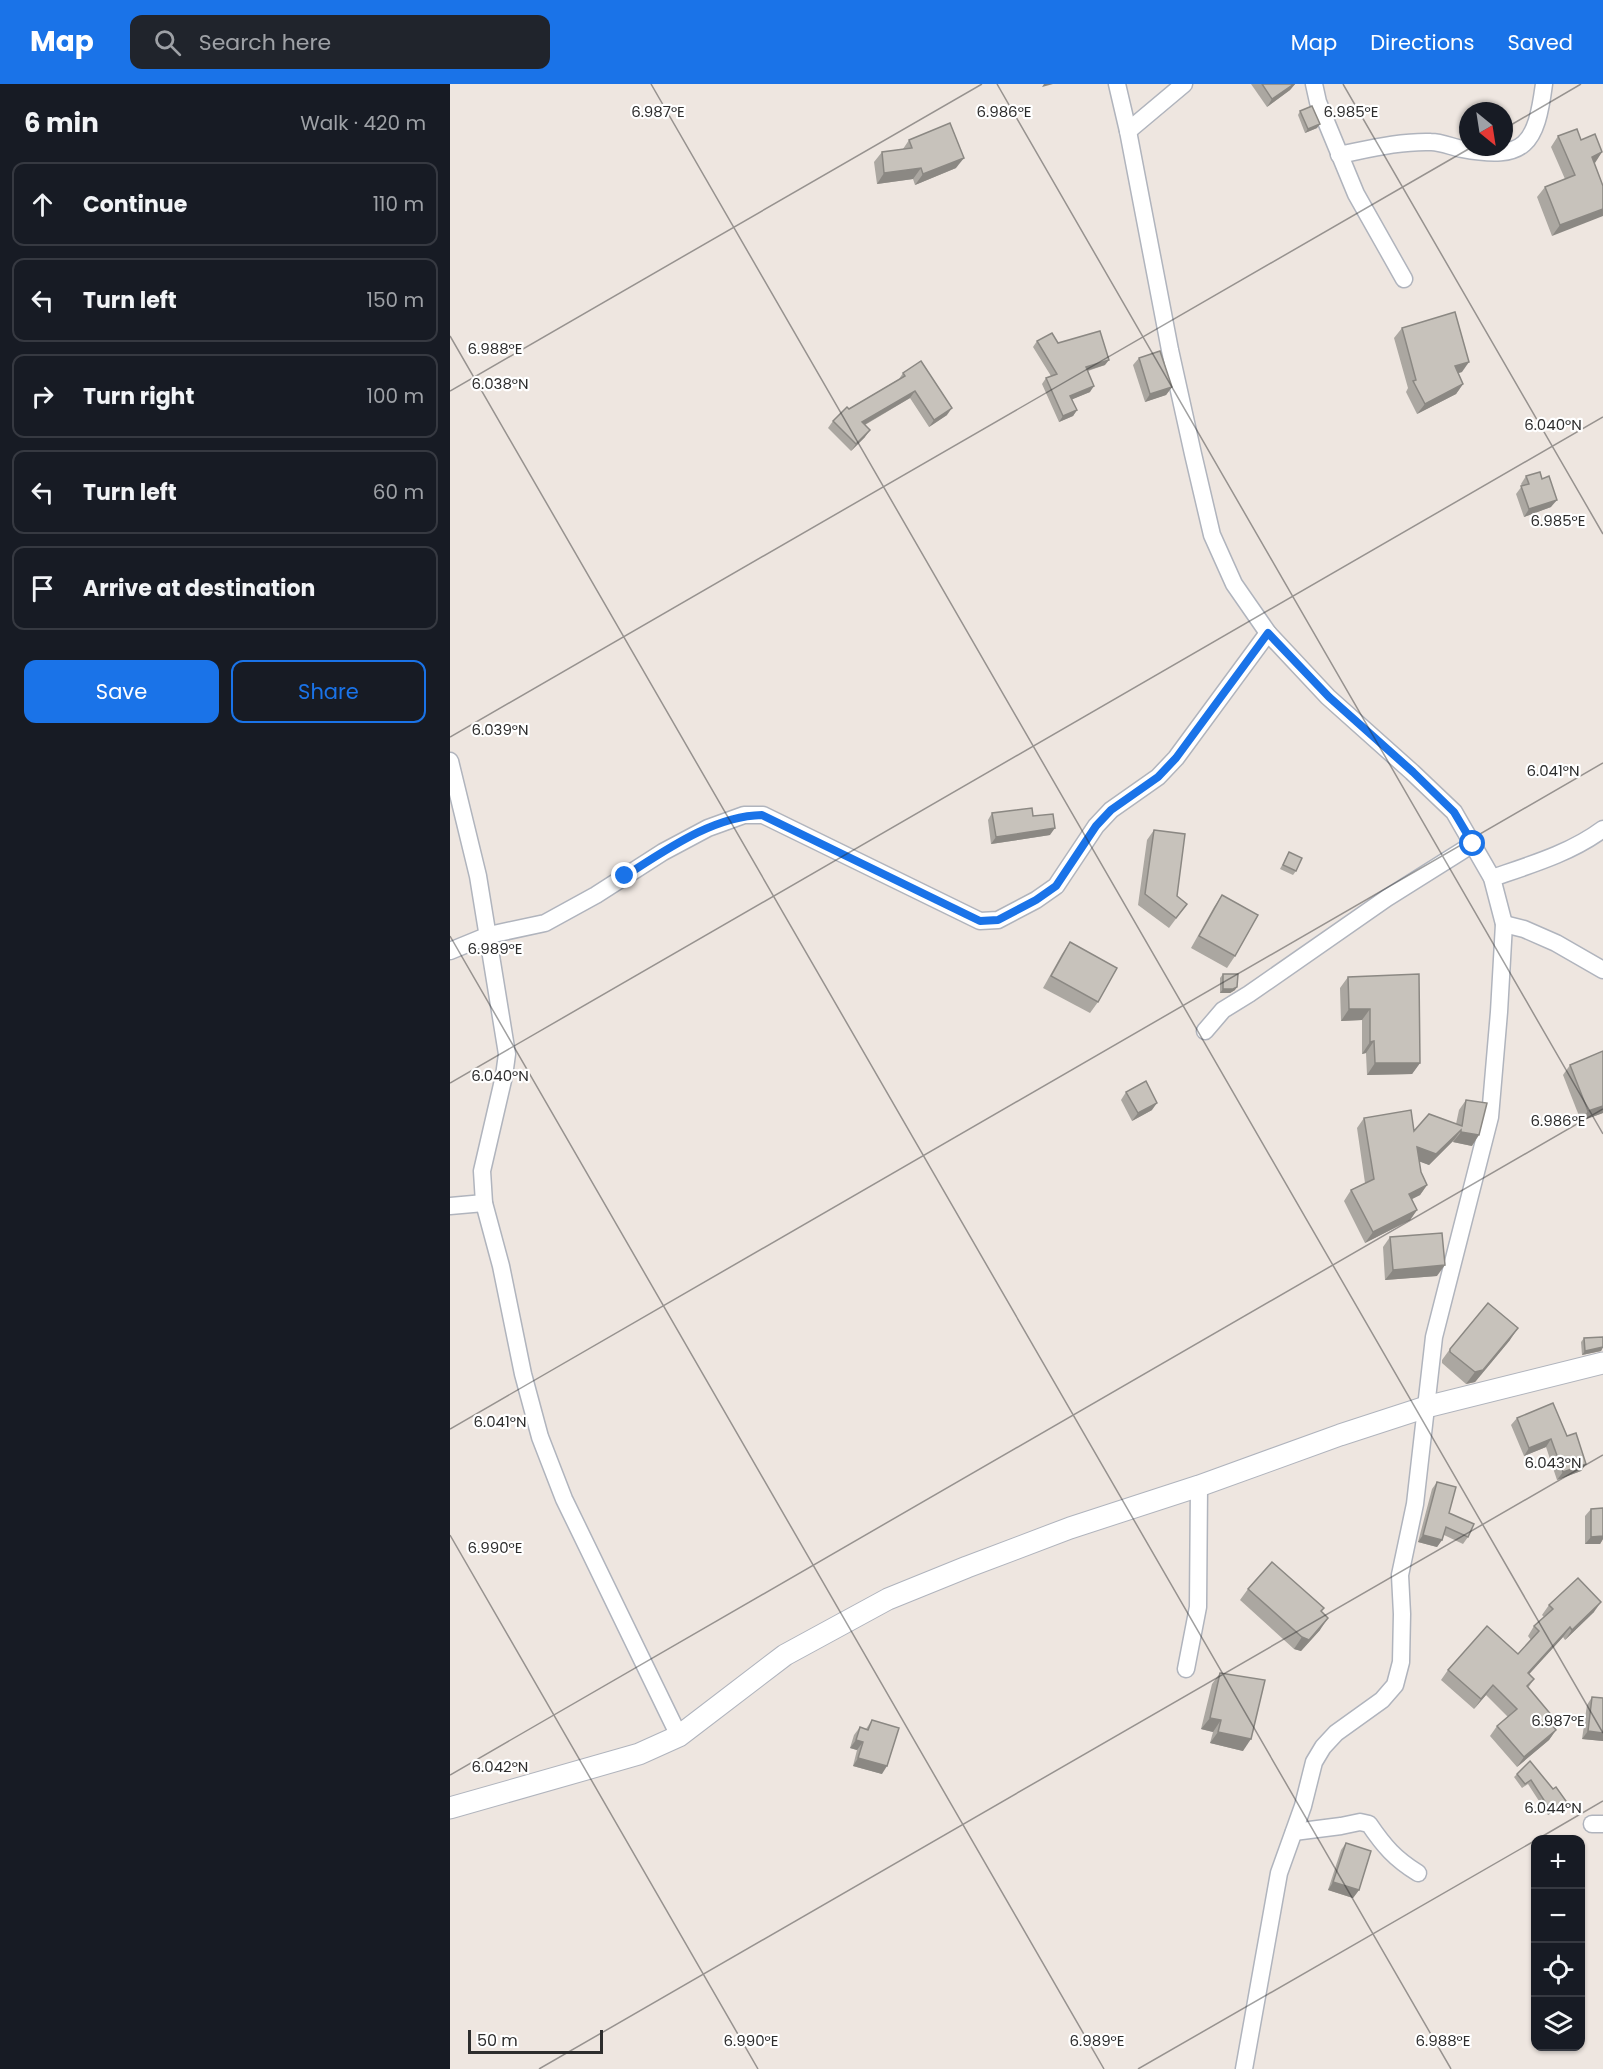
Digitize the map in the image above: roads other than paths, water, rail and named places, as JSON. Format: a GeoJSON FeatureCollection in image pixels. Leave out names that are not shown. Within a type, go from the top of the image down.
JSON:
{"type":"FeatureCollection","features":[{"type":"Feature","properties":{"kind":"street"},"geometry":{"type":"LineString","coordinates":[[1117,84],[1170,350],[1212,535],[1234,584],[1268,633],[1329,697],[1454,812],[1492,878],[1504,924],[1490,1117],[1434,1337],[1415,1504],[1400,1575],[1401,1662],[1395,1685],[1382,1700],[1336,1733],[1323,1747],[1314,1762],[1303,1806],[1279,1873],[1244,2069]]}},
{"type":"Feature","properties":{"kind":"street"},"geometry":{"type":"LineString","coordinates":[[1128,131],[1184,84]]}},
{"type":"Feature","properties":{"kind":"street"},"geometry":{"type":"LineString","coordinates":[[1314,84],[1318,102],[1356,194],[1404,279]]}},
{"type":"Feature","properties":{"kind":"street"},"geometry":{"type":"LineString","coordinates":[[1340,155],[1407,142],[1433,142],[1496,154],[1514,149],[1528,141],[1534,132],[1540,117],[1544,84]]}},
{"type":"Feature","properties":{"kind":"street"},"geometry":{"type":"LineString","coordinates":[[450,951],[489,935],[545,923],[596,896],[663,852],[708,828],[744,815],[762,815],[773,819],[980,921],[998,920],[1036,900],[1056,886],[1096,826],[1111,810],[1158,777],[1170,764],[1268,633]]}},
{"type":"Feature","properties":{"kind":"street"},"geometry":{"type":"LineString","coordinates":[[450,761],[478,876],[507,1054],[482,1171],[484,1203],[501,1266],[523,1374],[540,1437],[564,1499],[679,1736]]}},
{"type":"Feature","properties":{"kind":"street"},"geometry":{"type":"LineString","coordinates":[[1492,878],[1588,841],[1603,829]]}},
{"type":"Feature","properties":{"kind":"street"},"geometry":{"type":"LineString","coordinates":[[1205,1032],[1224,1010],[1387,898],[1473,844]]}},
{"type":"Feature","properties":{"kind":"street"},"geometry":{"type":"LineString","coordinates":[[1504,924],[1524,929],[1556,943],[1603,970]]}},
{"type":"Feature","properties":{"kind":"street"},"geometry":{"type":"LineString","coordinates":[[450,1206],[484,1203]]}},
{"type":"Feature","properties":{"kind":"street"},"geometry":{"type":"LineString","coordinates":[[450,1808],[639,1754],[679,1736],[785,1656],[888,1599],[1070,1528],[1426,1407],[1603,1363]]}},
{"type":"Feature","properties":{"kind":"street"},"geometry":{"type":"LineString","coordinates":[[1186,1669],[1198,1606],[1199,1486]]}},
{"type":"Feature","properties":{"kind":"street"},"geometry":{"type":"LineString","coordinates":[[1294,1832],[1341,1826],[1360,1821],[1369,1824],[1382,1844],[1398,1861],[1418,1873]]}}]}
